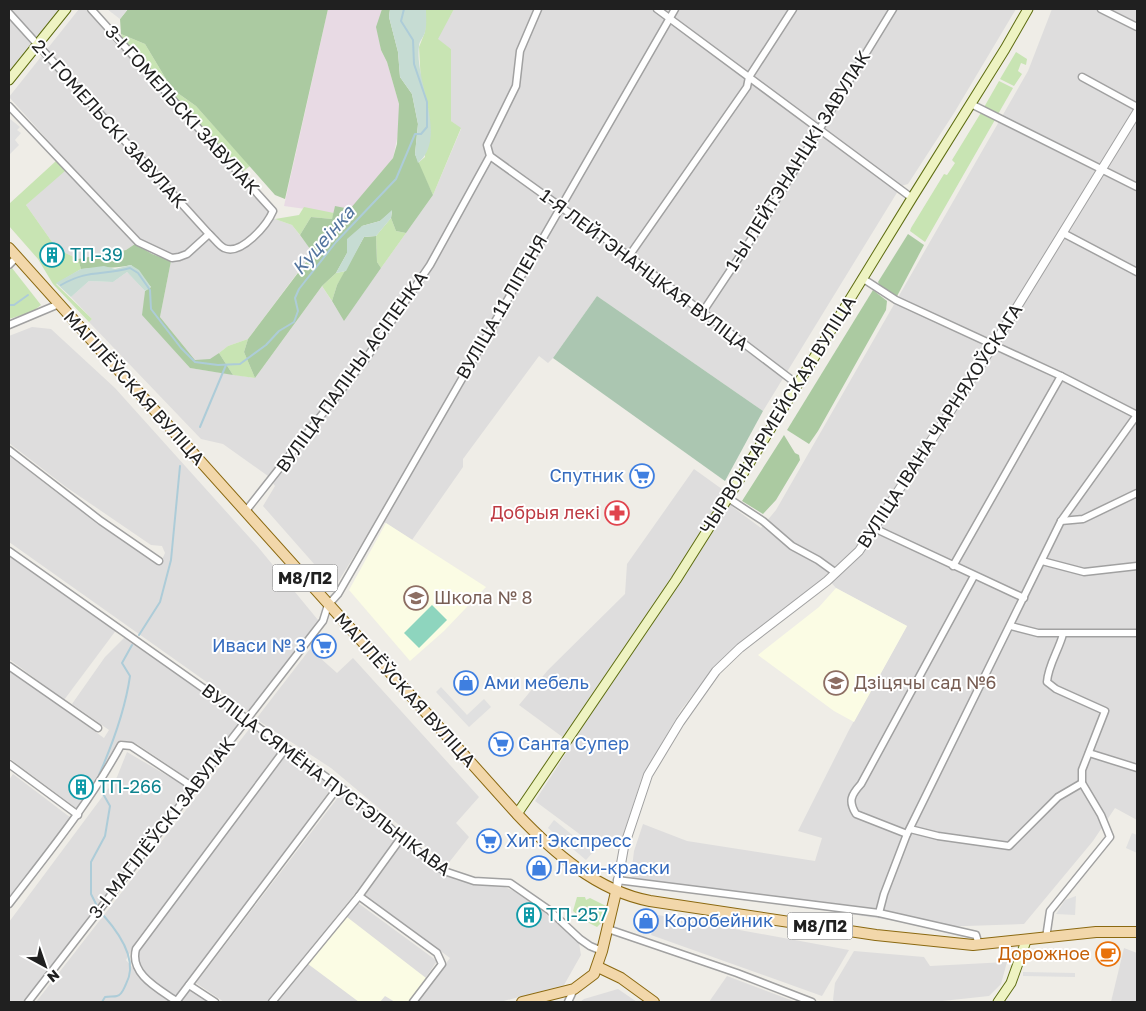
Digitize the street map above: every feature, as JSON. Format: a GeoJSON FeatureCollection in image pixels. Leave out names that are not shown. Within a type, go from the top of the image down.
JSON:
{"type":"FeatureCollection","features":[{"type":"Feature","properties":{"kind":"main road"},"geometry":{"type":"LineString","coordinates":[[9,80],[66,9]]}},
{"type":"Feature","properties":{"kind":"main road","name":"ЧЫРВОНААРМЕЙСКАЯ ВУЛІЦА"},"geometry":{"type":"LineString","coordinates":[[517,814],[728,498],[1028,9]]}},
{"type":"Feature","properties":{"kind":"main road","name":"МАГІЛЁЎСКАЯ ВУЛІЦА"},"geometry":{"type":"LineString","coordinates":[[9,248],[517,814],[535,833],[569,861],[616,892]]}},
{"type":"Feature","properties":{"kind":"main road"},"geometry":{"type":"LineString","coordinates":[[522,1002],[574,989],[588,980],[598,967],[616,892]]}},
{"type":"Feature","properties":{"kind":"main road","name":"М8/П2"},"geometry":{"type":"LineString","coordinates":[[616,892],[650,900],[876,935],[979,944],[1026,941],[1096,932],[1137,932]]}},
{"type":"Feature","properties":{"kind":"main road"},"geometry":{"type":"LineString","coordinates":[[998,1002],[1011,983],[1026,941]]}},
{"type":"Feature","properties":{"kind":"main road"},"geometry":{"type":"LineString","coordinates":[[598,967],[621,978],[654,1002]]}},
{"type":"Feature","properties":{"kind":"street","name":"3-І ГОМЕЛЬСКІ ЗАВУЛАК"},"geometry":{"type":"LineString","coordinates":[[91,9],[273,211]]}},
{"type":"Feature","properties":{"kind":"street","name":"ВУЛІЦА ПАЛІНЫ АСІПЕНКА"},"geometry":{"type":"LineString","coordinates":[[245,512],[365,360],[430,265],[490,156],[487,145],[516,86],[520,52],[538,9]]}},
{"type":"Feature","properties":{"kind":"street"},"geometry":{"type":"LineString","coordinates":[[657,9],[912,198]]}},
{"type":"Feature","properties":{"kind":"street","name":"ВУЛІЦА 11 ЛІПЕНЯ"},"geometry":{"type":"LineString","coordinates":[[328,605],[338,594],[675,9]]}},
{"type":"Feature","properties":{"kind":"street"},"geometry":{"type":"LineString","coordinates":[[629,256],[747,87],[749,77],[793,9]]}},
{"type":"Feature","properties":{"kind":"street","name":"1-Ы ЛЕЙТЭНАНЦКІ ЗАВУЛАК"},"geometry":{"type":"LineString","coordinates":[[702,313],[762,223],[893,9]]}},
{"type":"Feature","properties":{"kind":"street"},"geometry":{"type":"LineString","coordinates":[[1101,9],[1137,27]]}},
{"type":"Feature","properties":{"kind":"street","name":"2-І ГОМЕЛЬСКІ ЗАВУЛАК"},"geometry":{"type":"LineString","coordinates":[[9,13],[209,234],[224,248],[232,250],[246,244],[273,211]]}},
{"type":"Feature","properties":{"kind":"street"},"geometry":{"type":"LineString","coordinates":[[1082,77],[1137,107]]}},
{"type":"Feature","properties":{"kind":"street"},"geometry":{"type":"LineString","coordinates":[[971,104],[1137,187]]}},
{"type":"Feature","properties":{"kind":"street"},"geometry":{"type":"LineString","coordinates":[[9,106],[138,242],[172,258],[187,254],[209,234]]}},
{"type":"Feature","properties":{"kind":"street","name":"ВУЛІЦА ІВАНА ЧАРНЯХОЎСКАГА"},"geometry":{"type":"LineString","coordinates":[[616,892],[617,880],[633,815],[648,775],[680,722],[716,671],[740,648],[836,573],[859,552],[876,529],[993,346],[1137,112]]}},
{"type":"Feature","properties":{"kind":"street","name":"1-Я ЛЕЙТЭНАНЦКАЯ ВУЛІЦА"},"geometry":{"type":"LineString","coordinates":[[490,156],[629,256],[797,384]]}},
{"type":"Feature","properties":{"kind":"street"},"geometry":{"type":"LineString","coordinates":[[1063,233],[1137,272]]}},
{"type":"Feature","properties":{"kind":"street"},"geometry":{"type":"LineString","coordinates":[[9,265],[17,257]]}},
{"type":"Feature","properties":{"kind":"street"},"geometry":{"type":"LineString","coordinates":[[862,278],[896,300],[1062,376],[1137,415],[1061,522],[909,832],[884,894],[879,914]]}},
{"type":"Feature","properties":{"kind":"street"},"geometry":{"type":"LineString","coordinates":[[9,325],[59,304]]}},
{"type":"Feature","properties":{"kind":"street"},"geometry":{"type":"LineString","coordinates":[[953,566],[1062,376]]}},
{"type":"Feature","properties":{"kind":"street"},"geometry":{"type":"LineString","coordinates":[[9,450],[101,521],[159,561]]}},
{"type":"Feature","properties":{"kind":"street"},"geometry":{"type":"LineString","coordinates":[[1061,522],[1083,519],[1137,493]]}},
{"type":"Feature","properties":{"kind":"street"},"geometry":{"type":"LineString","coordinates":[[728,498],[763,521],[792,546],[818,560],[836,573]]}},
{"type":"Feature","properties":{"kind":"street"},"geometry":{"type":"LineString","coordinates":[[876,529],[1024,598]]}},
{"type":"Feature","properties":{"kind":"street","name":"ВУЛІЦА СЯМЁНА ПУСТЭЛЬНІКАВА"},"geometry":{"type":"LineString","coordinates":[[9,551],[339,786],[444,871],[474,881],[510,883],[549,910],[580,939],[602,951]]}},
{"type":"Feature","properties":{"kind":"street"},"geometry":{"type":"LineString","coordinates":[[1042,561],[1084,572],[1137,566]]}},
{"type":"Feature","properties":{"kind":"street"},"geometry":{"type":"LineString","coordinates":[[974,576],[861,784],[851,794],[850,804],[856,814],[909,832],[1010,846],[1058,797],[1082,783]]}},
{"type":"Feature","properties":{"kind":"street","name":"3-І МАГІЛЁЎСКІ ЗАВУЛАК"},"geometry":{"type":"LineString","coordinates":[[28,1002],[193,787],[324,621],[328,605]]}},
{"type":"Feature","properties":{"kind":"street"},"geometry":{"type":"LineString","coordinates":[[1011,626],[1038,633],[1137,633]]}},
{"type":"Feature","properties":{"kind":"street"},"geometry":{"type":"LineString","coordinates":[[1046,938],[1050,911],[1110,837],[1101,815],[1082,783],[1082,770],[1105,711],[1056,689],[1047,682],[1048,673],[1063,634]]}},
{"type":"Feature","properties":{"kind":"street"},"geometry":{"type":"LineString","coordinates":[[9,666],[98,728]]}},
{"type":"Feature","properties":{"kind":"street"},"geometry":{"type":"LineString","coordinates":[[9,904],[78,814],[104,777],[121,745],[131,746],[193,787]]}},
{"type":"Feature","properties":{"kind":"street"},"geometry":{"type":"LineString","coordinates":[[286,748],[136,949],[134,957],[140,972],[176,1002],[339,786]]}},
{"type":"Feature","properties":{"kind":"street"},"geometry":{"type":"LineString","coordinates":[[1089,753],[1137,768]]}},
{"type":"Feature","properties":{"kind":"street"},"geometry":{"type":"LineString","coordinates":[[10,767],[78,814]]}},
{"type":"Feature","properties":{"kind":"street"},"geometry":{"type":"LineString","coordinates":[[272,1002],[359,896],[401,838]]}},
{"type":"Feature","properties":{"kind":"street"},"geometry":{"type":"LineString","coordinates":[[617,880],[879,914],[976,935],[979,944]]}},
{"type":"Feature","properties":{"kind":"street"},"geometry":{"type":"LineString","coordinates":[[359,896],[440,956],[442,964],[413,1002]]}},
{"type":"Feature","properties":{"kind":"street"},"geometry":{"type":"LineString","coordinates":[[608,929],[737,973],[812,1002]]}},
{"type":"Feature","properties":{"kind":"street"},"geometry":{"type":"LineString","coordinates":[[189,985],[215,1002]]}},
{"type":"Feature","properties":{"kind":"street"},"geometry":{"type":"LineString","coordinates":[[568,1002],[574,989]]}},
{"type":"Feature","properties":{"kind":"shaded area"},"geometry":{"type":"Polygon","coordinates":[[[9,9],[60,9],[9,74],[9,9]]]}},
{"type":"Feature","properties":{"kind":"shaded area"},"geometry":{"type":"Polygon","coordinates":[[[79,9],[85,9],[107,31],[275,219],[292,225],[313,252],[248,339],[228,346],[210,360],[195,360],[160,317],[171,261],[152,254],[135,244],[126,250],[78,259],[57,249],[26,205],[70,165],[9,97],[79,9]]]}},
{"type":"Feature","properties":{"kind":"shaded area"},"geometry":{"type":"Polygon","coordinates":[[[107,9],[128,9],[120,19],[107,9]]]}},
{"type":"Feature","properties":{"kind":"shaded area"},"geometry":{"type":"Polygon","coordinates":[[[328,9],[382,9],[377,27],[381,50],[387,62],[399,104],[399,129],[393,158],[350,210],[335,207],[334,213],[284,206],[328,9]]]}},
{"type":"Feature","properties":{"kind":"shaded area"},"geometry":{"type":"Polygon","coordinates":[[[390,9],[426,9],[426,30],[419,44],[419,60],[431,124],[431,139],[427,152],[418,163],[415,154],[418,124],[412,94],[400,77],[398,52],[389,17],[390,9]]]}},
{"type":"Feature","properties":{"kind":"shaded area"},"geometry":{"type":"Polygon","coordinates":[[[454,9],[1016,9],[954,113],[908,184],[901,186],[763,411],[597,296],[553,358],[548,363],[539,356],[463,459],[463,467],[412,540],[378,518],[336,585],[322,573],[263,506],[275,486],[268,476],[223,444],[201,439],[89,322],[92,319],[71,297],[89,281],[113,282],[127,272],[145,291],[143,315],[190,368],[255,378],[322,286],[344,320],[433,195],[461,129],[451,121],[451,49],[437,39],[454,9]]]}},
{"type":"Feature","properties":{"kind":"shaded area"},"geometry":{"type":"Polygon","coordinates":[[[1052,9],[1137,9],[1137,820],[1115,808],[1093,841],[1024,924],[936,927],[639,882],[631,876],[634,851],[643,824],[687,841],[815,861],[822,838],[798,831],[849,730],[907,626],[836,588],[827,578],[749,637],[709,674],[681,710],[642,777],[621,843],[603,836],[597,847],[535,801],[572,744],[519,705],[548,670],[625,594],[627,564],[694,469],[726,492],[722,499],[761,528],[776,510],[1028,71],[1052,9]]]}},
{"type":"Feature","properties":{"kind":"shaded area"},"geometry":{"type":"Polygon","coordinates":[[[9,118],[20,127],[17,130],[21,133],[15,140],[19,145],[9,155],[9,118]]]}},
{"type":"Feature","properties":{"kind":"shaded area"},"geometry":{"type":"Polygon","coordinates":[[[392,210],[391,218],[376,236],[364,237],[346,271],[336,273],[347,253],[347,239],[362,226],[380,221],[392,210]]]}},
{"type":"Feature","properties":{"kind":"shaded area"},"geometry":{"type":"Polygon","coordinates":[[[131,265],[139,270],[151,287],[145,291],[127,272],[113,282],[89,281],[71,297],[56,283],[81,269],[104,266],[115,269],[131,265]]]}},
{"type":"Feature","properties":{"kind":"shaded area"},"geometry":{"type":"Polygon","coordinates":[[[597,296],[763,411],[725,481],[553,358],[597,296]]]}},
{"type":"Feature","properties":{"kind":"shaded area"},"geometry":{"type":"Polygon","coordinates":[[[32,327],[51,329],[115,388],[258,547],[318,620],[249,712],[9,542],[9,455],[56,492],[160,564],[165,553],[162,546],[151,545],[66,487],[9,443],[9,336],[32,327]]]}},
{"type":"Feature","properties":{"kind":"shaded area","name":"Школа № 8"},"geometry":{"type":"Polygon","coordinates":[[[386,523],[486,587],[444,631],[410,661],[349,590],[386,523]]]}},
{"type":"Feature","properties":{"kind":"shaded area"},"geometry":{"type":"Polygon","coordinates":[[[9,552],[117,629],[64,700],[9,659],[9,552]]]}},
{"type":"Feature","properties":{"kind":"shaded area","name":"Дзіцячы сад №6"},"geometry":{"type":"Polygon","coordinates":[[[836,588],[907,626],[854,722],[834,711],[758,655],[819,607],[836,588]]]}},
{"type":"Feature","properties":{"kind":"shaded area"},"geometry":{"type":"Polygon","coordinates":[[[125,637],[242,721],[195,783],[137,744],[121,740],[86,803],[76,808],[9,758],[9,670],[104,738],[109,730],[72,704],[105,657],[125,637]]]}},
{"type":"Feature","properties":{"kind":"shaded area"},"geometry":{"type":"Polygon","coordinates":[[[310,649],[337,673],[353,658],[479,797],[456,823],[469,837],[447,865],[331,768],[256,719],[310,649]]]}},
{"type":"Feature","properties":{"kind":"shaded area"},"geometry":{"type":"Polygon","coordinates":[[[441,687],[467,715],[484,699],[491,707],[469,727],[436,692],[441,687]]]}},
{"type":"Feature","properties":{"kind":"shaded area"},"geometry":{"type":"Polygon","coordinates":[[[250,728],[282,749],[137,940],[126,960],[143,980],[170,1002],[36,1002],[250,728]]]}},
{"type":"Feature","properties":{"kind":"shaded area"},"geometry":{"type":"Polygon","coordinates":[[[127,752],[190,789],[26,1002],[9,1002],[9,922],[117,777],[127,752]]]}},
{"type":"Feature","properties":{"kind":"shaded area"},"geometry":{"type":"Polygon","coordinates":[[[287,752],[333,786],[176,997],[148,977],[138,960],[140,948],[287,752]]]}},
{"type":"Feature","properties":{"kind":"shaded area"},"geometry":{"type":"Polygon","coordinates":[[[13,774],[71,818],[9,899],[9,780],[13,774]]]}},
{"type":"Feature","properties":{"kind":"shaded area"},"geometry":{"type":"Polygon","coordinates":[[[342,792],[397,838],[353,896],[267,1002],[224,1002],[196,983],[342,792]]]}},
{"type":"Feature","properties":{"kind":"shaded area"},"geometry":{"type":"Polygon","coordinates":[[[554,820],[593,852],[586,860],[548,828],[554,820]]]}},
{"type":"Feature","properties":{"kind":"shaded area"},"geometry":{"type":"Polygon","coordinates":[[[1132,833],[1137,835],[1137,853],[1126,848],[1132,833]]]}},
{"type":"Feature","properties":{"kind":"shaded area"},"geometry":{"type":"Polygon","coordinates":[[[402,844],[456,880],[505,887],[527,897],[579,943],[581,955],[564,985],[500,1002],[417,1002],[450,958],[365,895],[402,844]]]}},
{"type":"Feature","properties":{"kind":"shaded area"},"geometry":{"type":"Polygon","coordinates":[[[1076,896],[1075,915],[1056,914],[1065,900],[1076,896]]]}},
{"type":"Feature","properties":{"kind":"shaded area"},"geometry":{"type":"Polygon","coordinates":[[[358,903],[437,961],[409,1002],[276,1002],[358,903]]]}},
{"type":"Feature","properties":{"kind":"shaded area"},"geometry":{"type":"Polygon","coordinates":[[[658,915],[849,950],[822,996],[651,935],[658,915]]]}},
{"type":"Feature","properties":{"kind":"shaded area"},"geometry":{"type":"Polygon","coordinates":[[[347,917],[426,978],[409,1002],[395,1002],[385,996],[380,1002],[359,1002],[308,964],[347,917]]]}},
{"type":"Feature","properties":{"kind":"shaded area"},"geometry":{"type":"Polygon","coordinates":[[[1124,948],[1137,953],[1137,1002],[1111,1002],[1124,948]]]}},
{"type":"Feature","properties":{"kind":"shaded area"},"geometry":{"type":"Polygon","coordinates":[[[854,951],[924,957],[930,966],[1007,962],[1001,984],[989,996],[933,1002],[835,1002],[833,1000],[835,983],[854,951]]]}},
{"type":"Feature","properties":{"kind":"shaded area"},"geometry":{"type":"Polygon","coordinates":[[[1023,972],[1075,973],[1075,977],[1023,976],[1023,972]]]}},
{"type":"Feature","properties":{"kind":"shaded area"},"geometry":{"type":"Polygon","coordinates":[[[727,976],[796,1002],[709,1002],[727,976]]]}},
{"type":"Feature","properties":{"kind":"shaded area"},"geometry":{"type":"Polygon","coordinates":[[[190,989],[210,1002],[180,1002],[190,989]]]}},
{"type":"Feature","properties":{"kind":"shaded area"},"geometry":{"type":"Polygon","coordinates":[[[618,989],[637,1002],[580,1002],[584,999],[618,989]]]}},
{"type":"Feature","properties":{"kind":"green space"},"geometry":{"type":"Polygon","coordinates":[[[128,9],[328,9],[285,199],[275,195],[196,106],[172,89],[145,44],[121,34],[120,19],[128,9]]]}},
{"type":"Feature","properties":{"kind":"green space"},"geometry":{"type":"Polygon","coordinates":[[[382,9],[390,9],[389,17],[398,52],[400,77],[412,94],[418,124],[415,154],[433,195],[406,233],[396,231],[391,218],[392,211],[380,221],[362,226],[336,273],[322,286],[255,378],[244,352],[248,339],[313,253],[300,235],[311,217],[332,219],[335,206],[350,209],[393,158],[397,144],[399,104],[387,62],[381,50],[376,27],[382,9]]]}},
{"type":"Feature","properties":{"kind":"green space"},"geometry":{"type":"Polygon","coordinates":[[[426,9],[454,9],[438,39],[451,49],[451,121],[461,128],[433,195],[418,163],[425,157],[419,47],[425,32],[426,9]]]}},
{"type":"Feature","properties":{"kind":"green space"},"geometry":{"type":"Polygon","coordinates":[[[121,34],[145,44],[172,89],[196,106],[250,166],[241,173],[123,40],[121,34]]]}},
{"type":"Feature","properties":{"kind":"green space"},"geometry":{"type":"Polygon","coordinates":[[[1016,52],[1027,59],[1026,65],[1021,63],[1018,71],[1022,74],[1014,86],[1000,79],[1016,52]]]}},
{"type":"Feature","properties":{"kind":"green space"},"geometry":{"type":"Polygon","coordinates":[[[999,81],[1013,88],[997,116],[983,109],[999,81]]]}},
{"type":"Feature","properties":{"kind":"green space"},"geometry":{"type":"Polygon","coordinates":[[[982,111],[996,118],[925,242],[910,231],[911,228],[944,174],[947,175],[955,163],[952,160],[982,111]]]}},
{"type":"Feature","properties":{"kind":"green space"},"geometry":{"type":"Polygon","coordinates":[[[56,161],[65,171],[26,205],[57,249],[78,259],[81,269],[56,284],[92,319],[89,322],[53,284],[38,259],[9,226],[9,204],[56,161]]]}},
{"type":"Feature","properties":{"kind":"green space"},"geometry":{"type":"Polygon","coordinates":[[[304,207],[334,213],[332,219],[311,217],[300,235],[292,225],[275,219],[299,215],[304,207]]]}},
{"type":"Feature","properties":{"kind":"green space"},"geometry":{"type":"Polygon","coordinates":[[[391,218],[396,231],[406,233],[381,268],[377,262],[376,236],[391,218]]]}},
{"type":"Feature","properties":{"kind":"green space"},"geometry":{"type":"Polygon","coordinates":[[[908,234],[924,245],[896,298],[881,288],[878,282],[908,234]]]}},
{"type":"Feature","properties":{"kind":"green space"},"geometry":{"type":"Polygon","coordinates":[[[376,236],[377,262],[381,268],[344,321],[332,301],[337,285],[364,237],[376,236]]]}},
{"type":"Feature","properties":{"kind":"green space"},"geometry":{"type":"Polygon","coordinates":[[[135,244],[152,254],[171,261],[160,317],[195,360],[210,359],[219,353],[233,375],[190,368],[142,315],[145,291],[151,287],[131,265],[81,269],[78,259],[126,250],[135,244]]]}},
{"type":"Feature","properties":{"kind":"green space"},"geometry":{"type":"Polygon","coordinates":[[[12,268],[41,305],[32,312],[9,319],[9,271],[12,268]]]}},
{"type":"Feature","properties":{"kind":"green space"},"geometry":{"type":"Polygon","coordinates":[[[346,271],[337,285],[332,301],[322,286],[336,273],[346,271]]]}},
{"type":"Feature","properties":{"kind":"green space"},"geometry":{"type":"Polygon","coordinates":[[[873,290],[887,301],[886,310],[809,444],[787,430],[873,290]]]}},
{"type":"Feature","properties":{"kind":"green space"},"geometry":{"type":"Polygon","coordinates":[[[248,339],[244,352],[255,378],[233,375],[219,353],[228,346],[248,339]]]}},
{"type":"Feature","properties":{"kind":"green space"},"geometry":{"type":"Polygon","coordinates":[[[784,435],[795,453],[799,455],[800,460],[776,500],[763,514],[742,501],[784,435]]]}},
{"type":"Feature","properties":{"kind":"green space"},"geometry":{"type":"Polygon","coordinates":[[[432,605],[447,620],[419,648],[404,633],[432,605]]]}},
{"type":"Feature","properties":{"kind":"green space"},"geometry":{"type":"Polygon","coordinates":[[[577,897],[585,897],[586,900],[590,898],[606,906],[603,921],[597,927],[585,921],[573,911],[577,897]]]}},
{"type":"Feature","properties":{"kind":"waterway","name":"Куцеінка"},"geometry":{"type":"LineString","coordinates":[[61,285],[87,275],[130,268],[138,273],[150,290],[151,309],[181,348],[195,362],[218,365],[240,364],[266,345],[279,331],[294,322],[298,311],[295,298],[299,289],[336,242],[396,179],[415,134],[421,134],[427,127],[427,102],[414,64],[413,40],[401,21],[404,9]]}},
{"type":"Feature","properties":{"kind":"waterway"},"geometry":{"type":"LineString","coordinates":[[9,305],[14,305],[28,295]]}},
{"type":"Feature","properties":{"kind":"waterway"},"geometry":{"type":"LineString","coordinates":[[200,427],[226,365]]}},
{"type":"Feature","properties":{"kind":"waterway"},"geometry":{"type":"LineString","coordinates":[[139,635],[160,602],[171,560],[180,466]]}},
{"type":"Feature","properties":{"kind":"waterway"},"geometry":{"type":"LineString","coordinates":[[99,775],[122,714],[130,676],[122,663],[132,645]]}},
{"type":"Feature","properties":{"kind":"waterway"},"geometry":{"type":"LineString","coordinates":[[98,908],[91,894],[91,862],[105,836],[110,806],[102,792]]}},
{"type":"Feature","properties":{"kind":"waterway"},"geometry":{"type":"LineString","coordinates":[[102,1002],[105,997],[117,996],[122,993],[129,975],[130,966],[126,947],[116,930],[104,916]]}},
{"type":"Feature","properties":{"kind":"place","name":"ТП-39"},"geometry":{"type":"Point","coordinates":[52,255]}},
{"type":"Feature","properties":{"kind":"place","name":"Спутник"},"geometry":{"type":"Point","coordinates":[642,476]}},
{"type":"Feature","properties":{"kind":"place","name":"Добрыя лекі"},"geometry":{"type":"Point","coordinates":[617,513]}},
{"type":"Feature","properties":{"kind":"place","name":"Школа № 8"},"geometry":{"type":"Point","coordinates":[416,598]}},
{"type":"Feature","properties":{"kind":"place","name":"Иваси № 3"},"geometry":{"type":"Point","coordinates":[324,646]}},
{"type":"Feature","properties":{"kind":"place","name":"Ами мебель"},"geometry":{"type":"Point","coordinates":[466,683]}},
{"type":"Feature","properties":{"kind":"place","name":"Дзіцячы сад №6"},"geometry":{"type":"Point","coordinates":[836,683]}},
{"type":"Feature","properties":{"kind":"place","name":"Санта Супер"},"geometry":{"type":"Point","coordinates":[501,744]}},
{"type":"Feature","properties":{"kind":"place","name":"ТП-266"},"geometry":{"type":"Point","coordinates":[81,787]}},
{"type":"Feature","properties":{"kind":"place","name":"Хит! Экспресс"},"geometry":{"type":"Point","coordinates":[489,841]}},
{"type":"Feature","properties":{"kind":"place","name":"Лаки-краски"},"geometry":{"type":"Point","coordinates":[539,868]}},
{"type":"Feature","properties":{"kind":"place","name":"ТП-257"},"geometry":{"type":"Point","coordinates":[529,915]}},
{"type":"Feature","properties":{"kind":"place","name":"Коробейник"},"geometry":{"type":"Point","coordinates":[646,921]}},
{"type":"Feature","properties":{"kind":"place","name":"Дорожное"},"geometry":{"type":"Point","coordinates":[1108,954]}}]}
